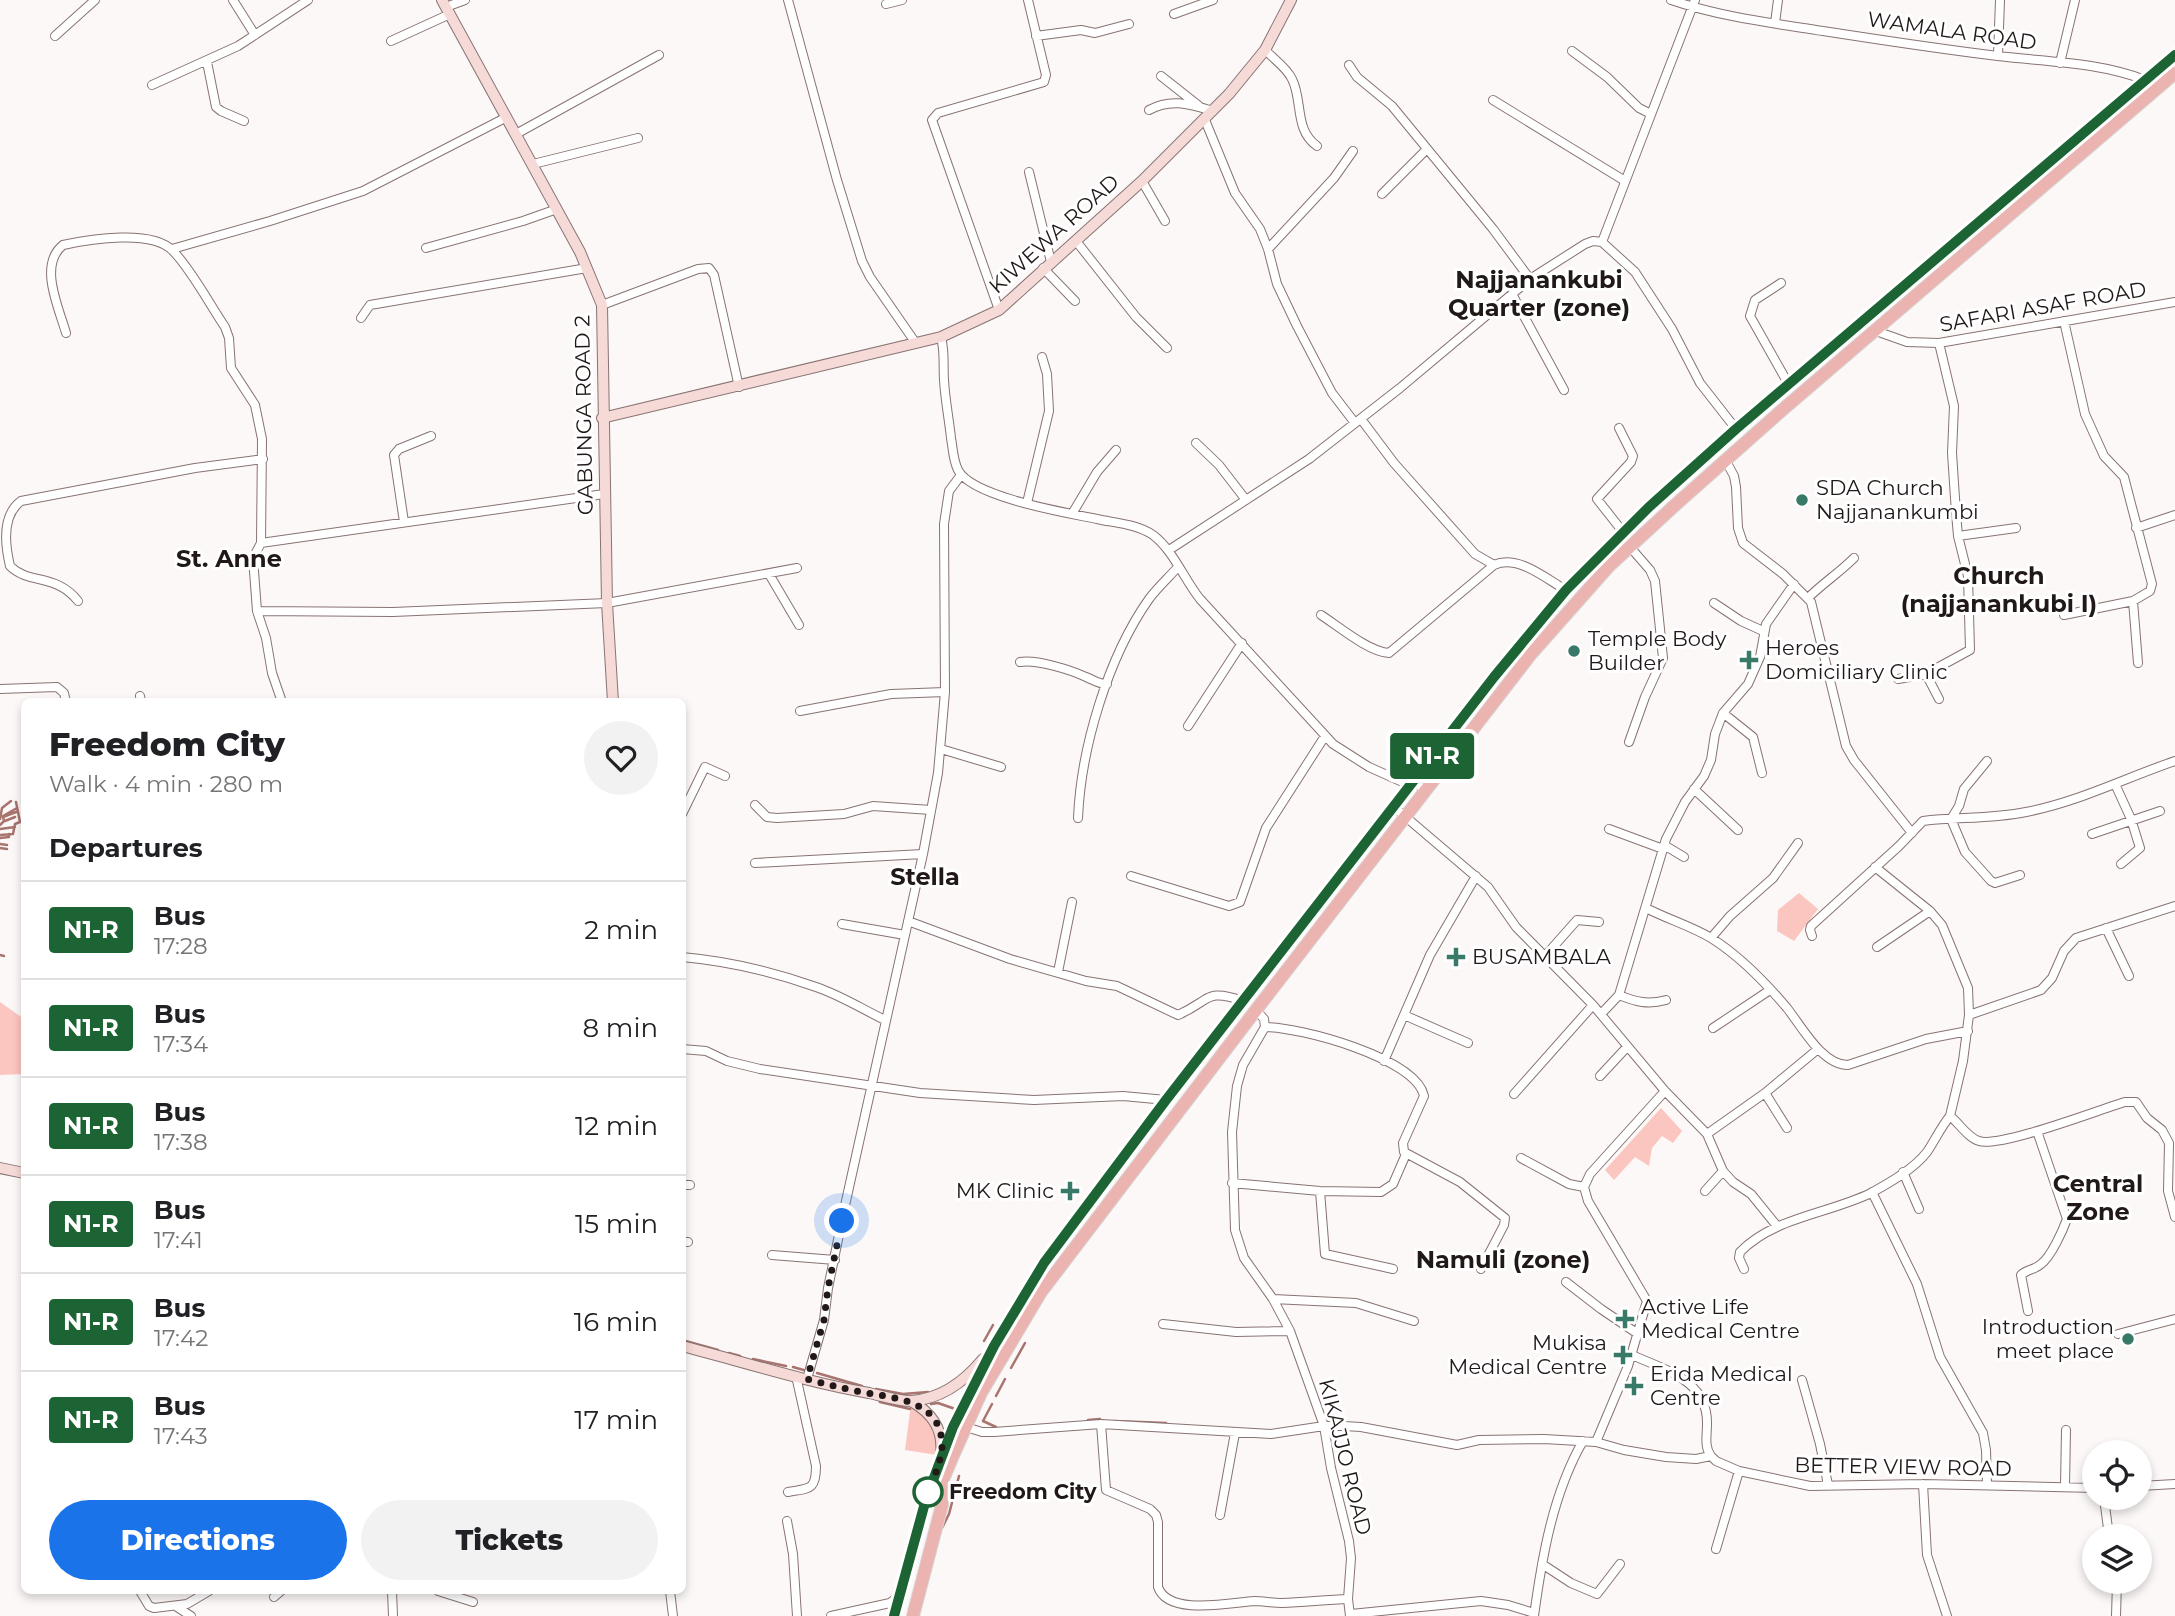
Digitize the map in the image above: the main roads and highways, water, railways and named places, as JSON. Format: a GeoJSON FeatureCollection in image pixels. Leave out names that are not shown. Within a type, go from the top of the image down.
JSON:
{"type":"FeatureCollection","features":[{"type":"Feature","properties":{"kind":"main road"},"geometry":{"type":"LineString","coordinates":[[894,1616],[926,1499],[962,1408],[994,1346],[1044,1263],[1166,1100],[1479,696],[1566,590],[1623,532],[1736,429],[2175,55]]}},
{"type":"Feature","properties":{"kind":"main road"},"geometry":{"type":"LineString","coordinates":[[913,1616],[942,1505],[943,1482],[984,1388],[1041,1292],[1531,654],[1571,607],[1630,547],[1875,331],[2175,73]]}},
{"type":"Feature","properties":{"kind":"waterway"},"geometry":{"type":"LineString","coordinates":[[0,819],[2,808],[11,801]]}},
{"type":"Feature","properties":{"kind":"waterway"},"geometry":{"type":"LineString","coordinates":[[0,835],[13,834],[15,824],[20,822],[16,802]]}},
{"type":"Feature","properties":{"kind":"waterway"},"geometry":{"type":"LineString","coordinates":[[3,816],[17,808]]}},
{"type":"Feature","properties":{"kind":"waterway"},"geometry":{"type":"LineString","coordinates":[[0,825],[4,821],[3,817],[16,812]]}},
{"type":"Feature","properties":{"kind":"waterway"},"geometry":{"type":"LineString","coordinates":[[5,821],[15,817]]}},
{"type":"Feature","properties":{"kind":"waterway"},"geometry":{"type":"LineString","coordinates":[[0,829],[15,827]]}},
{"type":"Feature","properties":{"kind":"waterway"},"geometry":{"type":"LineString","coordinates":[[0,838],[9,837],[9,834]]}},
{"type":"Feature","properties":{"kind":"waterway"},"geometry":{"type":"LineString","coordinates":[[0,844],[7,845]]}},
{"type":"Feature","properties":{"kind":"waterway"},"geometry":{"type":"LineString","coordinates":[[0,848],[7,849]]}},
{"type":"Feature","properties":{"kind":"waterway"},"geometry":{"type":"LineString","coordinates":[[0,955],[4,956]]}},
{"type":"Feature","properties":{"kind":"waterway"},"geometry":{"type":"LineString","coordinates":[[984,1341],[993,1325]]}},
{"type":"Feature","properties":{"kind":"waterway"},"geometry":{"type":"LineString","coordinates":[[686,1341],[718,1350]]}},
{"type":"Feature","properties":{"kind":"waterway"},"geometry":{"type":"LineString","coordinates":[[1011,1368],[1025,1343]]}},
{"type":"Feature","properties":{"kind":"waterway"},"geometry":{"type":"LineString","coordinates":[[729,1353],[740,1356]]}},
{"type":"Feature","properties":{"kind":"waterway"},"geometry":{"type":"LineString","coordinates":[[753,1359],[786,1366]]}},
{"type":"Feature","properties":{"kind":"waterway"},"geometry":{"type":"LineString","coordinates":[[793,1367],[807,1371]]}},
{"type":"Feature","properties":{"kind":"waterway"},"geometry":{"type":"LineString","coordinates":[[817,1373],[862,1386]]}},
{"type":"Feature","properties":{"kind":"waterway"},"geometry":{"type":"LineString","coordinates":[[996,1396],[1005,1379]]}},
{"type":"Feature","properties":{"kind":"waterway"},"geometry":{"type":"LineString","coordinates":[[876,1389],[903,1394],[928,1392]]}},
{"type":"Feature","properties":{"kind":"waterway"},"geometry":{"type":"LineString","coordinates":[[881,1399],[880,1402],[910,1409]]}},
{"type":"Feature","properties":{"kind":"waterway"},"geometry":{"type":"LineString","coordinates":[[931,1404],[938,1403],[958,1410]]}},
{"type":"Feature","properties":{"kind":"waterway"},"geometry":{"type":"LineString","coordinates":[[983,1421],[992,1404]]}},
{"type":"Feature","properties":{"kind":"waterway"},"geometry":{"type":"LineString","coordinates":[[1088,1420],[1100,1419]]}},
{"type":"Feature","properties":{"kind":"waterway"},"geometry":{"type":"LineString","coordinates":[[983,1421],[996,1427]]}},
{"type":"Feature","properties":{"kind":"waterway"},"geometry":{"type":"LineString","coordinates":[[1114,1421],[1166,1423]]}},
{"type":"Feature","properties":{"kind":"waterway"},"geometry":{"type":"LineString","coordinates":[[942,1528],[949,1514],[959,1476]]}},
{"type":"Feature","properties":{"kind":"place","name":"SDA Church Najjanankumbi"},"geometry":{"type":"Point","coordinates":[1802,500]}},
{"type":"Feature","properties":{"kind":"place","name":"Temple Body Builder"},"geometry":{"type":"Point","coordinates":[1574,651]}},
{"type":"Feature","properties":{"kind":"place","name":"Heroes Domiciliary Clinic"},"geometry":{"type":"Point","coordinates":[1749,660]}},
{"type":"Feature","properties":{"kind":"place","name":"BUSAMBALA"},"geometry":{"type":"Point","coordinates":[1456,957]}},
{"type":"Feature","properties":{"kind":"place","name":"MK Clinic"},"geometry":{"type":"Point","coordinates":[1070,1191]}},
{"type":"Feature","properties":{"kind":"place","name":"Active Life Medical Centre"},"geometry":{"type":"Point","coordinates":[1625,1319]}},
{"type":"Feature","properties":{"kind":"place","name":"Introduction meet place"},"geometry":{"type":"Point","coordinates":[2128,1339]}},
{"type":"Feature","properties":{"kind":"place","name":"Mukisa Medical Centre"},"geometry":{"type":"Point","coordinates":[1623,1355]}},
{"type":"Feature","properties":{"kind":"place","name":"Erida Medical Centre"},"geometry":{"type":"Point","coordinates":[1634,1386]}},
{"type":"Feature","properties":{"kind":"place","name":"Freedom City"},"geometry":{"type":"Point","coordinates":[928,1492]}},
{"type":"Feature","properties":{"kind":"district","name":"Najjanankubi Quarter (zone)"},"geometry":{"type":"Point","coordinates":[1539,294]}},
{"type":"Feature","properties":{"kind":"district","name":"St. Anne"},"geometry":{"type":"Point","coordinates":[229,559]}},
{"type":"Feature","properties":{"kind":"district","name":"Church (najjanankubi I)"},"geometry":{"type":"Point","coordinates":[1999,590]}},
{"type":"Feature","properties":{"kind":"district","name":"Stella"},"geometry":{"type":"Point","coordinates":[925,877]}},
{"type":"Feature","properties":{"kind":"district","name":"Central Zone"},"geometry":{"type":"Point","coordinates":[2098,1198]}},
{"type":"Feature","properties":{"kind":"district","name":"Namuli (zone)"},"geometry":{"type":"Point","coordinates":[1503,1260]}}]}
